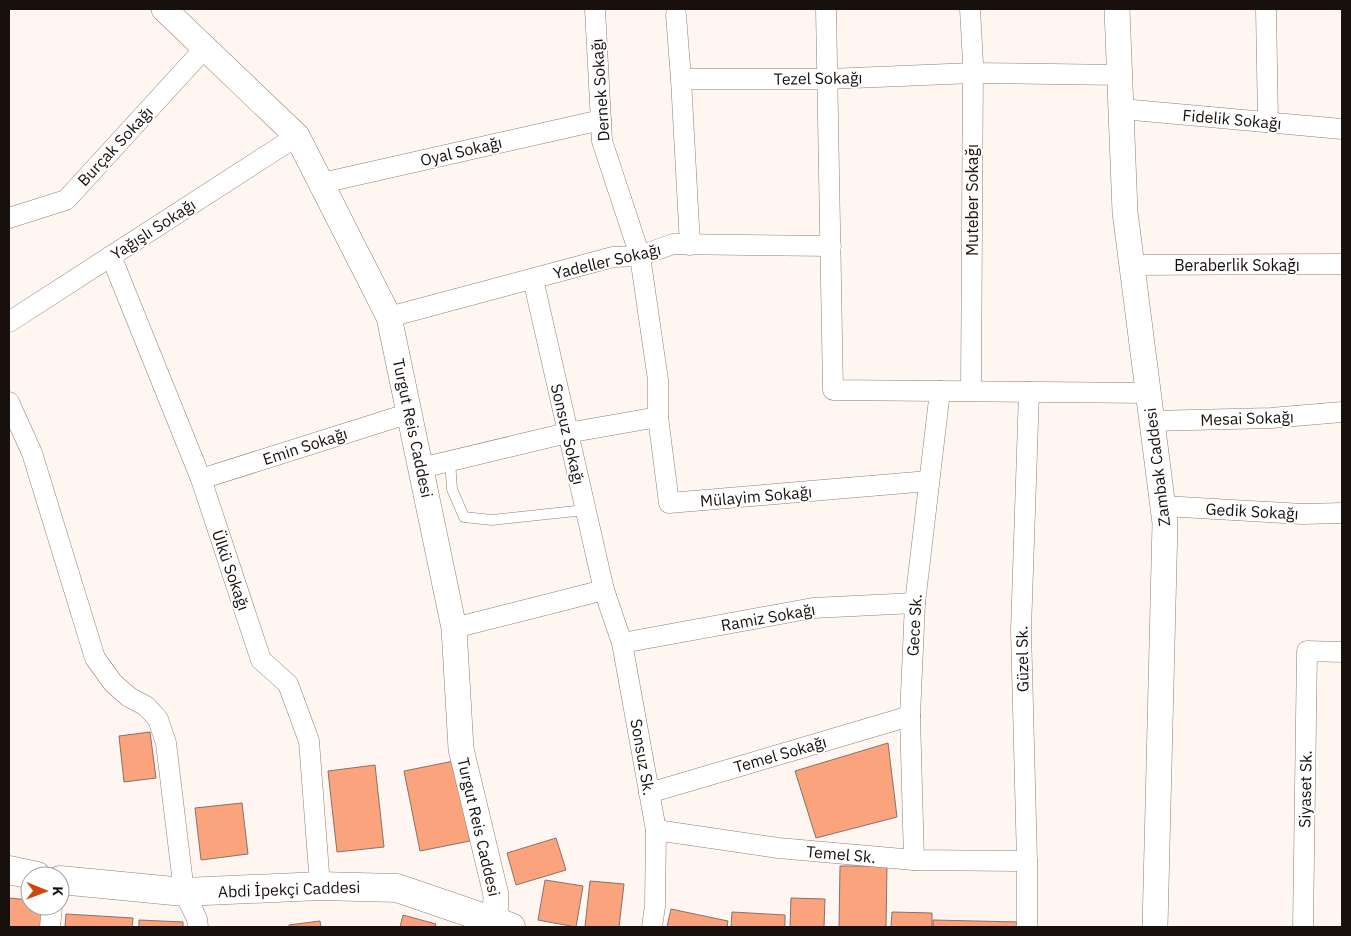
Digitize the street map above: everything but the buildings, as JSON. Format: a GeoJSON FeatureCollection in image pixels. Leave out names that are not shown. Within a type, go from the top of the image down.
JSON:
{"type":"FeatureCollection","features":[{"type":"Feature","properties":{"kind":"main road","name":"Abdi İpekçi Caddesi"},"geometry":{"type":"LineString","coordinates":[[70,881],[184,892],[320,886],[396,888],[500,925]]}},
{"type":"Feature","properties":{"kind":"street","name":"Turgut Reis Caddesi"},"geometry":{"type":"LineString","coordinates":[[164,9],[297,136],[389,317],[454,628],[461,749],[496,896],[500,925]]}},
{"type":"Feature","properties":{"kind":"street","name":"Dernek Sokağı"},"geometry":{"type":"LineString","coordinates":[[595,9],[602,141],[640,256],[658,380],[658,417]]}},
{"type":"Feature","properties":{"kind":"street"},"geometry":{"type":"LineString","coordinates":[[826,9],[833,390],[1148,393]]}},
{"type":"Feature","properties":{"kind":"street","name":"Muteber Sokağı"},"geometry":{"type":"LineString","coordinates":[[970,9],[973,73],[971,391]]}},
{"type":"Feature","properties":{"kind":"street","name":"Zambak Caddesi"},"geometry":{"type":"LineString","coordinates":[[1117,9],[1125,212],[1165,523],[1155,927]]}},
{"type":"Feature","properties":{"kind":"street"},"geometry":{"type":"LineString","coordinates":[[1266,9],[1268,122]]}},
{"type":"Feature","properties":{"kind":"street"},"geometry":{"type":"LineString","coordinates":[[676,15],[690,245]]}},
{"type":"Feature","properties":{"kind":"street","name":"Burçak Sokağı"},"geometry":{"type":"LineString","coordinates":[[9,218],[66,200],[205,48]]}},
{"type":"Feature","properties":{"kind":"street","name":"Tezel Sokağı"},"geometry":{"type":"LineString","coordinates":[[681,79],[828,79],[973,73],[1121,75]]}},
{"type":"Feature","properties":{"kind":"street","name":"Fidelik Sokağı"},"geometry":{"type":"LineString","coordinates":[[1122,109],[1342,129]]}},
{"type":"Feature","properties":{"kind":"street","name":"Oyal Sokağı"},"geometry":{"type":"LineString","coordinates":[[322,183],[601,120]]}},
{"type":"Feature","properties":{"kind":"street","name":"Yağışlı Sokağı"},"geometry":{"type":"LineString","coordinates":[[9,322],[297,136]]}},
{"type":"Feature","properties":{"kind":"street","name":"Yadeller Sokağı"},"geometry":{"type":"LineString","coordinates":[[389,317],[613,258],[640,256],[673,244],[831,246]]}},
{"type":"Feature","properties":{"kind":"street","name":"Ülkü Sokağı"},"geometry":{"type":"LineString","coordinates":[[111,256],[201,479],[261,660],[288,684],[309,741],[320,886]]}},
{"type":"Feature","properties":{"kind":"street","name":"Beraberlik Sokağı"},"geometry":{"type":"LineString","coordinates":[[1132,265],[1342,264]]}},
{"type":"Feature","properties":{"kind":"street","name":"Sonsuz Sokağı"},"geometry":{"type":"LineString","coordinates":[[533,279],[604,590]]}},
{"type":"Feature","properties":{"kind":"street","name":"Gece Sk."},"geometry":{"type":"LineString","coordinates":[[914,860],[910,716],[915,603],[940,391]]}},
{"type":"Feature","properties":{"kind":"street","name":"Güzel Sk."},"geometry":{"type":"LineString","coordinates":[[1027,927],[1028,861],[1021,630],[1029,392]]}},
{"type":"Feature","properties":{"kind":"street"},"geometry":{"type":"LineString","coordinates":[[9,402],[32,453],[95,658],[113,683],[129,697],[146,706],[158,719],[166,743],[184,892],[197,919],[198,927]]}},
{"type":"Feature","properties":{"kind":"street","name":"Mesai Sokağı"},"geometry":{"type":"LineString","coordinates":[[1152,421],[1271,418],[1342,412]]}},
{"type":"Feature","properties":{"kind":"street","name":"Emin Sokağı"},"geometry":{"type":"LineString","coordinates":[[201,479],[410,413]]}},
{"type":"Feature","properties":{"kind":"street"},"geometry":{"type":"LineString","coordinates":[[421,468],[567,433],[658,417]]}},
{"type":"Feature","properties":{"kind":"street","name":"Mülayim Sokağı"},"geometry":{"type":"LineString","coordinates":[[658,417],[669,503],[929,481]]}},
{"type":"Feature","properties":{"kind":"street","name":"Gedik Sokağı"},"geometry":{"type":"LineString","coordinates":[[1163,506],[1303,514],[1342,513]]}},
{"type":"Feature","properties":{"kind":"street"},"geometry":{"type":"LineString","coordinates":[[454,628],[604,590]]}},
{"type":"Feature","properties":{"kind":"street","name":"Sonsuz Sk."},"geometry":{"type":"LineString","coordinates":[[604,590],[622,643],[656,830],[655,906],[652,927]]}},
{"type":"Feature","properties":{"kind":"street","name":"Ramiz Sokağı"},"geometry":{"type":"LineString","coordinates":[[622,643],[813,608],[915,603]]}},
{"type":"Feature","properties":{"kind":"street","name":"Siyaset Sk."},"geometry":{"type":"LineString","coordinates":[[1303,927],[1307,651],[1342,652]]}},
{"type":"Feature","properties":{"kind":"street","name":"Temel Sokağı"},"geometry":{"type":"LineString","coordinates":[[649,793],[910,716]]}},
{"type":"Feature","properties":{"kind":"street","name":"Temel Sk."},"geometry":{"type":"LineString","coordinates":[[656,830],[778,848],[914,860],[1028,861]]}},
{"type":"Feature","properties":{"kind":"lane"},"geometry":{"type":"LineString","coordinates":[[450,460],[452,489],[464,517],[492,520],[585,510]]}}]}
